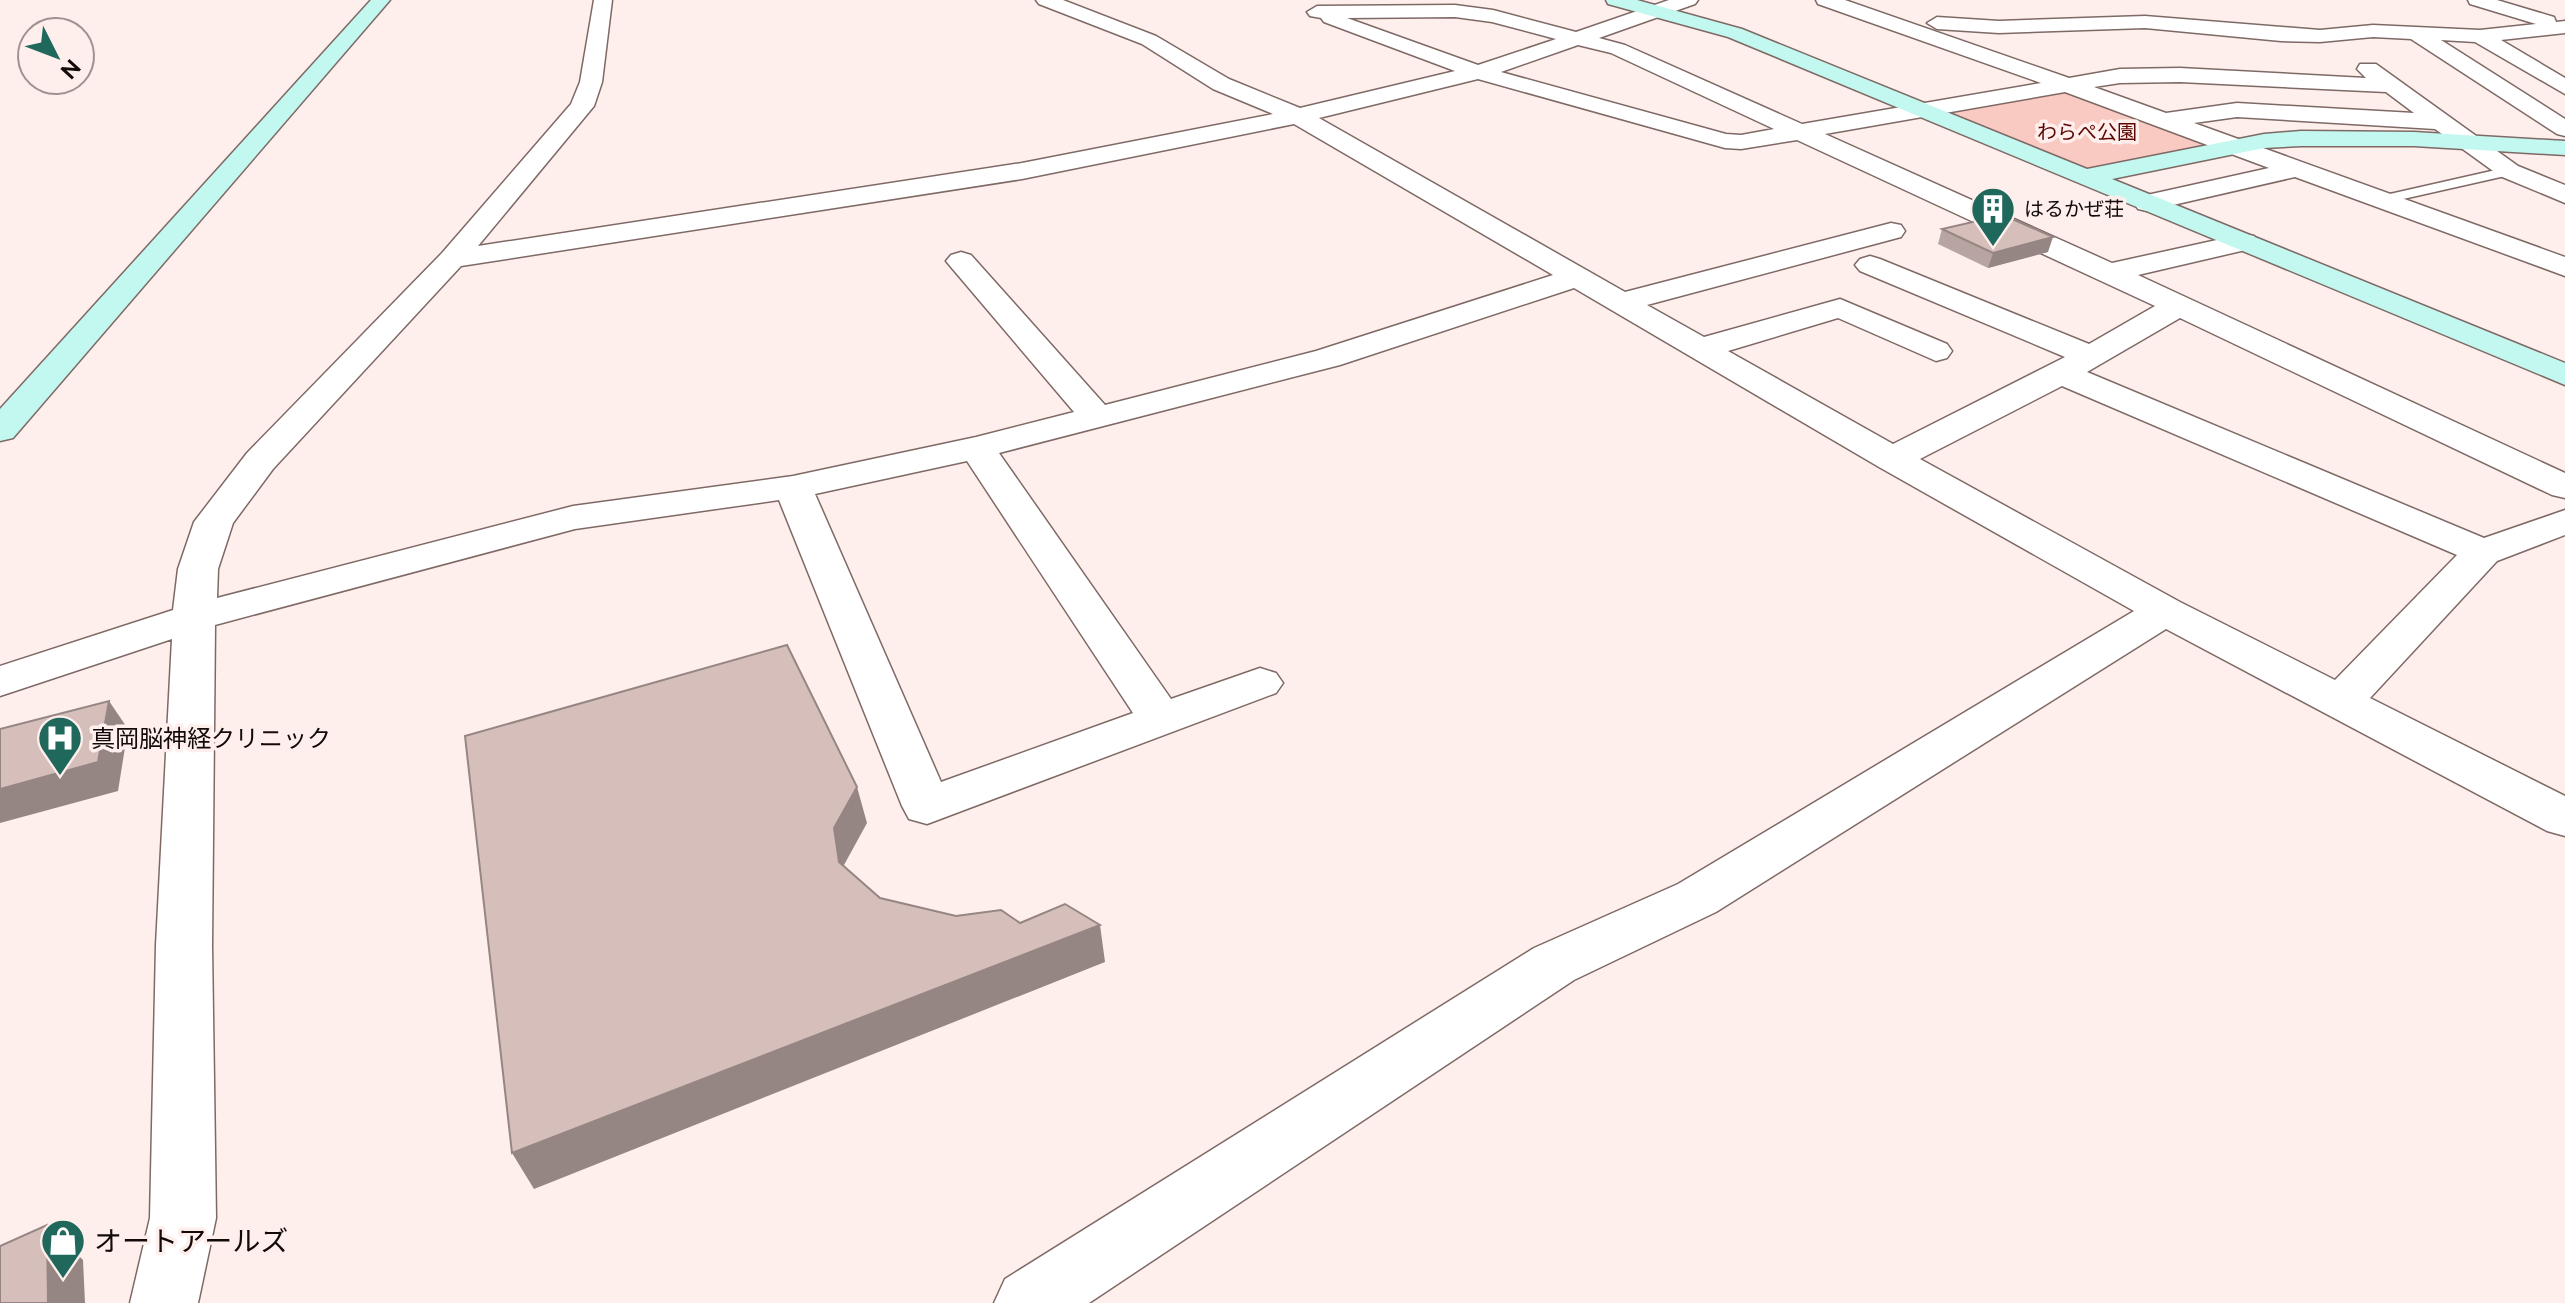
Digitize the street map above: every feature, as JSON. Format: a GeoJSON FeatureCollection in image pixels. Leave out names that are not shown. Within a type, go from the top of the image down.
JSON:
{"type":"FeatureCollection","features":[{"type":"Feature","properties":{"kind":"street"},"geometry":{"type":"LineString","coordinates":[[0,430],[381,0]]}},
{"type":"Feature","properties":{"kind":"street"},"geometry":{"type":"LineString","coordinates":[[164,1303],[183,1218],[184,945],[198,569],[214,522],[260,461],[452,259],[582,106],[591,82],[603,0]]}},
{"type":"Feature","properties":{"kind":"street"},"geometry":{"type":"LineString","coordinates":[[1046,0],[1149,40],[1221,84],[1298,116],[1892,459],[2165,611],[2565,818]]}},
{"type":"Feature","properties":{"kind":"street"},"geometry":{"type":"LineString","coordinates":[[1615,0],[1735,33],[2565,375]]}},
{"type":"Feature","properties":{"kind":"street"},"geometry":{"type":"LineString","coordinates":[[452,259],[1022,171],[1298,116],[1479,72],[1688,0]]}},
{"type":"Feature","properties":{"kind":"street"},"geometry":{"type":"LineString","coordinates":[[1825,0],[1891,21],[2565,267]]}},
{"type":"Feature","properties":{"kind":"street"},"geometry":{"type":"LineString","coordinates":[[2477,0],[2565,27]]}},
{"type":"Feature","properties":{"kind":"street"},"geometry":{"type":"LineString","coordinates":[[1309,6],[1455,11],[1493,16],[1581,37],[1629,53],[2180,305],[2565,487]]}},
{"type":"Feature","properties":{"kind":"street"},"geometry":{"type":"LineString","coordinates":[[1309,6],[1387,42],[1479,72],[1725,141],[1741,142],[2062,83],[2120,76],[2180,75],[2391,86]]}},
{"type":"Feature","properties":{"kind":"street"},"geometry":{"type":"LineString","coordinates":[[1891,21],[1999,27],[2145,22],[2320,36],[2373,31],[2480,36],[2565,27]]}},
{"type":"Feature","properties":{"kind":"street"},"geometry":{"type":"LineString","coordinates":[[2415,33],[2565,129]]}},
{"type":"Feature","properties":{"kind":"street"},"geometry":{"type":"LineString","coordinates":[[2320,36],[2509,171],[2565,195]]}},
{"type":"Feature","properties":{"kind":"street"},"geometry":{"type":"LineString","coordinates":[[2480,36],[2565,87]]}},
{"type":"Feature","properties":{"kind":"street"},"geometry":{"type":"LineString","coordinates":[[2166,121],[2237,110],[2440,122]]}},
{"type":"Feature","properties":{"kind":"street"},"geometry":{"type":"LineString","coordinates":[[2085,177],[2264,141],[2320,137],[2565,148]]}},
{"type":"Feature","properties":{"kind":"street"},"geometry":{"type":"LineString","coordinates":[[2147,203],[2297,169]]}},
{"type":"Feature","properties":{"kind":"street"},"geometry":{"type":"LineString","coordinates":[[1622,302],[1891,231]]}},
{"type":"Feature","properties":{"kind":"street"},"geometry":{"type":"LineString","coordinates":[[2109,273],[2244,242]]}},
{"type":"Feature","properties":{"kind":"street"},"geometry":{"type":"LineString","coordinates":[[961,261],[1097,417]]}},
{"type":"Feature","properties":{"kind":"street"},"geometry":{"type":"LineString","coordinates":[[1870,265],[2483,552]]}},
{"type":"Feature","properties":{"kind":"street"},"geometry":{"type":"LineString","coordinates":[[0,681],[194,617],[573,518],[793,487],[977,448],[1328,358],[1468,310],[1578,277]]}},
{"type":"Feature","properties":{"kind":"street"},"geometry":{"type":"LineString","coordinates":[[1892,459],[2076,364],[2180,305]]}},
{"type":"Feature","properties":{"kind":"street"},"geometry":{"type":"LineString","coordinates":[[1702,348],[1840,308],[1936,351]]}},
{"type":"Feature","properties":{"kind":"street"},"geometry":{"type":"LineString","coordinates":[[977,448],[1161,720]]}},
{"type":"Feature","properties":{"kind":"street"},"geometry":{"type":"LineString","coordinates":[[793,487],[927,806],[1260,683]]}},
{"type":"Feature","properties":{"kind":"street"},"geometry":{"type":"LineString","coordinates":[[2341,701],[2483,552],[2565,522]]}},
{"type":"Feature","properties":{"kind":"street"},"geometry":{"type":"LineString","coordinates":[[1029,1303],[1554,964],[1697,898],[2165,611]]}},
{"type":"Feature","properties":{"kind":"lane"},"geometry":{"type":"LineString","coordinates":[[2381,200],[2509,171]]}},
{"type":"Feature","properties":{"kind":"green space","name":"わらぺ公園"},"geometry":{"type":"Polygon","coordinates":[[[2063,88],[2217,144],[2091,170],[1943,110],[2063,88]]]}},
{"type":"Feature","properties":{"kind":"building"},"geometry":{"type":"Polygon","coordinates":[[[2003,215],[2053,237],[1993,253],[1942,229],[2003,215]]]}},
{"type":"Feature","properties":{"kind":"building"},"geometry":{"type":"Polygon","coordinates":[[[787,645],[857,787],[834,828],[839,862],[880,898],[956,916],[1001,910],[1020,923],[1065,904],[1100,925],[512,1153],[465,736],[787,645]]]}},
{"type":"Feature","properties":{"kind":"building"},"geometry":{"type":"Polygon","coordinates":[[[109,701],[98,762],[0,789],[0,729],[109,701]]]}},
{"type":"Feature","properties":{"kind":"building"},"geometry":{"type":"Polygon","coordinates":[[[47,1225],[48,1303],[0,1303],[0,1246],[47,1225]]]}},
{"type":"Feature","properties":{"kind":"place","name":"はるかぜ荘"},"geometry":{"type":"Point","coordinates":[1993,248]}},
{"type":"Feature","properties":{"kind":"place","name":"真岡脳神経クリニック"},"geometry":{"type":"Point","coordinates":[60,777]}},
{"type":"Feature","properties":{"kind":"place","name":"オートアールズ"},"geometry":{"type":"Point","coordinates":[63,1280]}}]}
